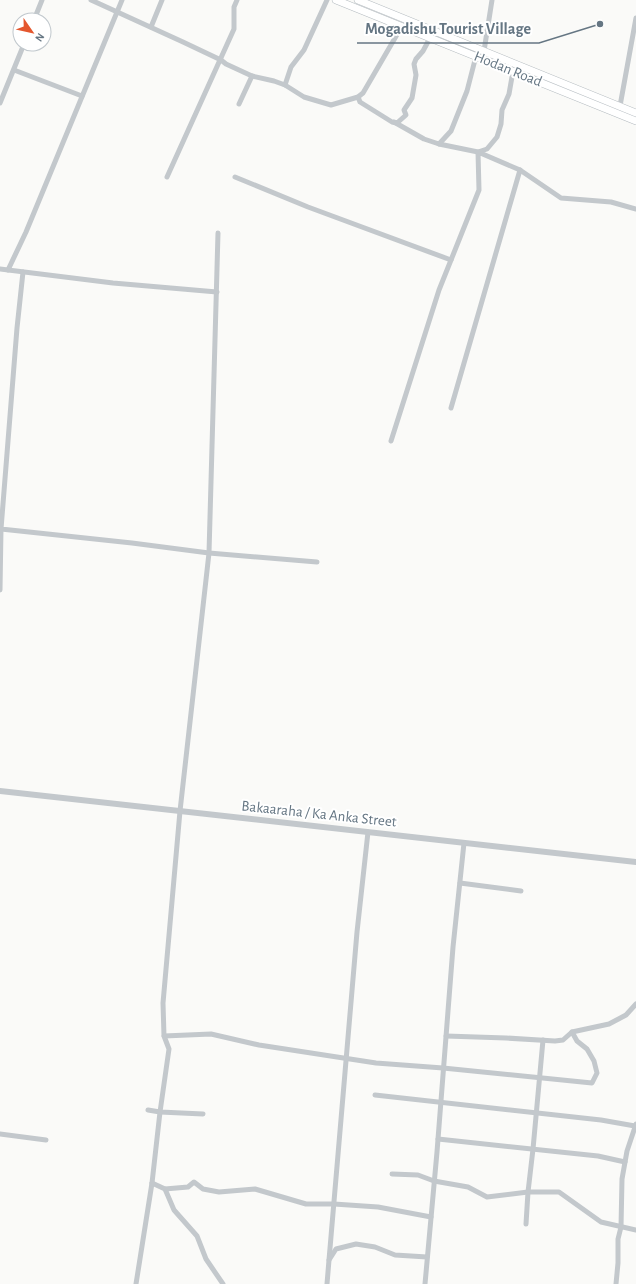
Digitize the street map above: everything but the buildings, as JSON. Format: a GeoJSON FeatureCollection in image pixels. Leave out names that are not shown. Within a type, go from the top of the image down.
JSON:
{"type":"FeatureCollection","features":[{"type":"Feature","properties":{"kind":"main road","name":"Hodan Road"},"geometry":{"type":"LineString","coordinates":[[336,0],[636,121]]}},
{"type":"Feature","properties":{"kind":"main road","name":"Hodan Road"},"geometry":{"type":"LineString","coordinates":[[358,0],[636,113]]}},
{"type":"Feature","properties":{"kind":"street"},"geometry":{"type":"LineString","coordinates":[[37,12],[42,0]]}},
{"type":"Feature","properties":{"kind":"street"},"geometry":{"type":"LineString","coordinates":[[91,0],[221,60],[226,64],[252,76],[285,85],[304,97],[331,105],[363,93],[402,26]]}},
{"type":"Feature","properties":{"kind":"street"},"geometry":{"type":"LineString","coordinates":[[8,270],[26,232],[122,0]]}},
{"type":"Feature","properties":{"kind":"street"},"geometry":{"type":"LineString","coordinates":[[151,27],[162,0]]}},
{"type":"Feature","properties":{"kind":"street"},"geometry":{"type":"LineString","coordinates":[[167,177],[234,29],[234,8],[237,0]]}},
{"type":"Feature","properties":{"kind":"street"},"geometry":{"type":"LineString","coordinates":[[285,85],[291,67],[304,50],[327,0]]}},
{"type":"Feature","properties":{"kind":"street"},"geometry":{"type":"LineString","coordinates":[[484,51],[492,0]]}},
{"type":"Feature","properties":{"kind":"street"},"geometry":{"type":"LineString","coordinates":[[620,106],[636,18]]}},
{"type":"Feature","properties":{"kind":"street"},"geometry":{"type":"LineString","coordinates":[[394,122],[397,123],[406,115],[404,110],[412,98],[416,75],[414,64],[430,38]]}},
{"type":"Feature","properties":{"kind":"street"},"geometry":{"type":"LineString","coordinates":[[0,104],[21,52]]}},
{"type":"Feature","properties":{"kind":"street"},"geometry":{"type":"LineString","coordinates":[[439,144],[451,131],[467,91],[476,56]]}},
{"type":"Feature","properties":{"kind":"street"},"geometry":{"type":"LineString","coordinates":[[14,70],[82,96]]}},
{"type":"Feature","properties":{"kind":"street"},"geometry":{"type":"LineString","coordinates":[[478,152],[487,149],[497,137],[502,124],[502,110],[509,94],[513,71]]}},
{"type":"Feature","properties":{"kind":"street"},"geometry":{"type":"LineString","coordinates":[[239,104],[252,76]]}},
{"type":"Feature","properties":{"kind":"street"},"geometry":{"type":"LineString","coordinates":[[358,96],[360,102],[424,139],[439,144],[478,152],[520,170],[561,198],[611,202],[636,210]]}},
{"type":"Feature","properties":{"kind":"street"},"geometry":{"type":"LineString","coordinates":[[391,442],[439,290],[479,190],[478,152]]}},
{"type":"Feature","properties":{"kind":"street"},"geometry":{"type":"LineString","coordinates":[[451,408],[520,170]]}},
{"type":"Feature","properties":{"kind":"street"},"geometry":{"type":"LineString","coordinates":[[235,177],[308,207],[451,260]]}},
{"type":"Feature","properties":{"kind":"street"},"geometry":{"type":"LineString","coordinates":[[136,1284],[152,1183],[169,1049],[164,1036],[163,1003],[180,811],[209,553],[218,233]]}},
{"type":"Feature","properties":{"kind":"street"},"geometry":{"type":"LineString","coordinates":[[0,269],[113,283],[217,292]]}},
{"type":"Feature","properties":{"kind":"street"},"geometry":{"type":"LineString","coordinates":[[0,590],[1,529],[17,328],[23,272]]}},
{"type":"Feature","properties":{"kind":"street"},"geometry":{"type":"LineString","coordinates":[[1,529],[209,553],[317,562]]}},
{"type":"Feature","properties":{"kind":"street","name":"Bakaaraha / Ka Anka Street"},"geometry":{"type":"LineString","coordinates":[[0,791],[636,862]]}},
{"type":"Feature","properties":{"kind":"street"},"geometry":{"type":"LineString","coordinates":[[327,1284],[357,932],[368,832]]}},
{"type":"Feature","properties":{"kind":"street"},"geometry":{"type":"LineString","coordinates":[[425,1284],[441,1102],[452,947],[464,843]]}},
{"type":"Feature","properties":{"kind":"street"},"geometry":{"type":"LineString","coordinates":[[460,883],[521,891]]}},
{"type":"Feature","properties":{"kind":"street"},"geometry":{"type":"LineString","coordinates":[[626,1015],[636,1004]]}},
{"type":"Feature","properties":{"kind":"street"},"geometry":{"type":"LineString","coordinates":[[446,1036],[556,1041],[563,1040],[572,1032],[609,1024],[636,1011]]}},
{"type":"Feature","properties":{"kind":"street"},"geometry":{"type":"LineString","coordinates":[[164,1036],[211,1034],[260,1045],[346,1057],[376,1063],[592,1083],[597,1073],[594,1061],[587,1049],[578,1041],[572,1032]]}},
{"type":"Feature","properties":{"kind":"street"},"geometry":{"type":"LineString","coordinates":[[526,1224],[543,1040]]}},
{"type":"Feature","properties":{"kind":"street"},"geometry":{"type":"LineString","coordinates":[[375,1095],[636,1125],[627,1151],[622,1179],[621,1227],[618,1239],[616,1284]]}},
{"type":"Feature","properties":{"kind":"street"},"geometry":{"type":"LineString","coordinates":[[148,1110],[203,1114]]}},
{"type":"Feature","properties":{"kind":"street"},"geometry":{"type":"LineString","coordinates":[[0,1134],[46,1140]]}},
{"type":"Feature","properties":{"kind":"street"},"geometry":{"type":"LineString","coordinates":[[438,1139],[598,1156],[625,1162]]}},
{"type":"Feature","properties":{"kind":"street"},"geometry":{"type":"LineString","coordinates":[[392,1174],[418,1175],[434,1181],[468,1188],[487,1197],[528,1192],[559,1192],[601,1222],[636,1230]]}},
{"type":"Feature","properties":{"kind":"street"},"geometry":{"type":"LineString","coordinates":[[152,1183],[165,1189],[188,1187],[194,1182],[203,1189],[219,1192],[255,1189],[306,1204],[334,1204],[387,1208],[431,1217]]}},
{"type":"Feature","properties":{"kind":"street"},"geometry":{"type":"LineString","coordinates":[[165,1189],[174,1210],[197,1236],[206,1258],[223,1284]]}},
{"type":"Feature","properties":{"kind":"street"},"geometry":{"type":"LineString","coordinates":[[329,1260],[336,1248],[356,1244],[374,1247],[395,1255],[427,1257]]}},
{"type":"Feature","properties":{"kind":"place","name":"Mogadishu Tourist Village"},"geometry":{"type":"Point","coordinates":[600,24]}}]}
